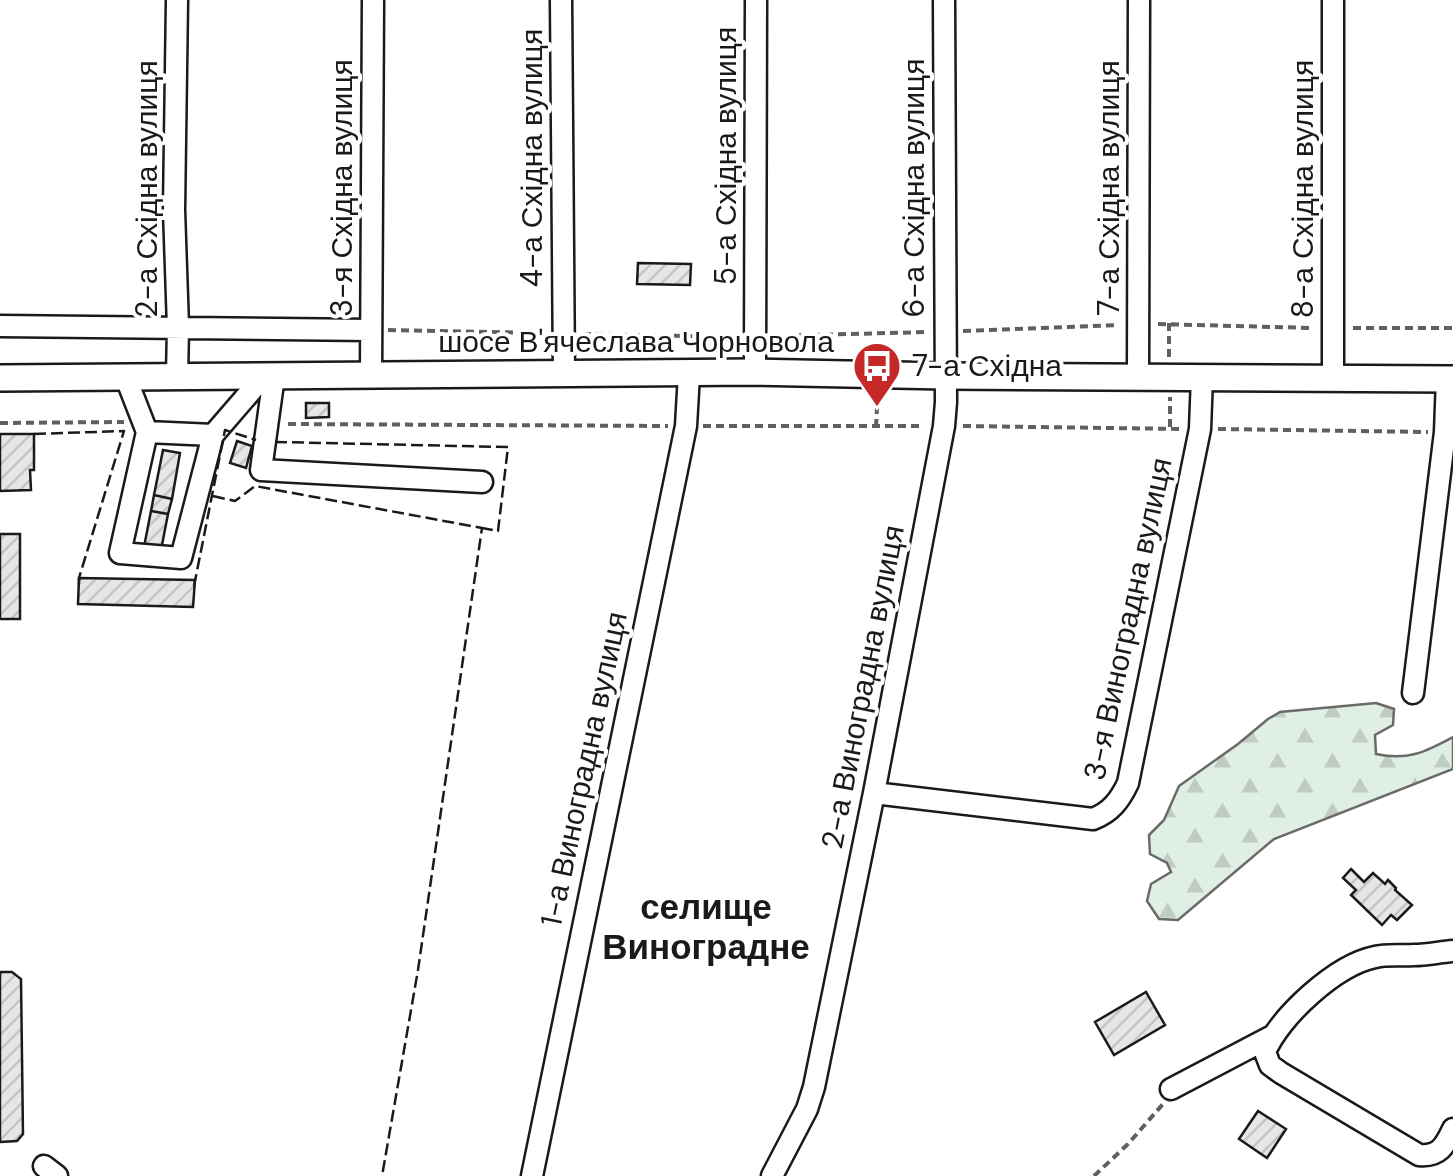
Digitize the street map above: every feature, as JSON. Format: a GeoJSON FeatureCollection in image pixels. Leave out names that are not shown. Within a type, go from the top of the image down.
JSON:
{"type":"FeatureCollection","features":[{"type":"Feature","properties":{"kind":"main road","name":"шосе В'ячеслава Чорновола"},"geometry":{"type":"LineString","coordinates":[[0,378],[755,372],[1450,379]]}},
{"type":"Feature","properties":{"kind":"street","name":"2-а Східна вулиця"},"geometry":{"type":"LineString","coordinates":[[176,0],[177,377]]}},
{"type":"Feature","properties":{"kind":"street","name":"3-я Східна вулиця"},"geometry":{"type":"LineString","coordinates":[[371,376],[373,0]]}},
{"type":"Feature","properties":{"kind":"street","name":"4-а Східна вулиця"},"geometry":{"type":"LineString","coordinates":[[561,0],[564,375]]}},
{"type":"Feature","properties":{"kind":"street","name":"5-а Східна вулиця"},"geometry":{"type":"LineString","coordinates":[[755,372],[756,0]]}},
{"type":"Feature","properties":{"kind":"street","name":"6-а Східна вулиця"},"geometry":{"type":"LineString","coordinates":[[944,0],[945,376]]}},
{"type":"Feature","properties":{"kind":"street","name":"7-а Східна вулиця"},"geometry":{"type":"LineString","coordinates":[[1138,377],[1140,0]]}},
{"type":"Feature","properties":{"kind":"street","name":"8-а Східна вулиця"},"geometry":{"type":"LineString","coordinates":[[1333,0],[1333,379]]}},
{"type":"Feature","properties":{"kind":"street"},"geometry":{"type":"LineString","coordinates":[[0,326],[371,330]]}},
{"type":"Feature","properties":{"kind":"street","name":"1-а Виноградна вулиця"},"geometry":{"type":"LineString","coordinates":[[532,1176],[686,426],[688,374]]}},
{"type":"Feature","properties":{"kind":"street"},"geometry":{"type":"LineString","coordinates":[[269,376],[261,470],[482,482]]}},
{"type":"Feature","properties":{"kind":"street"},"geometry":{"type":"LineString","coordinates":[[126,378],[147,432],[120,553],[181,558],[213,435],[269,376]]}},
{"type":"Feature","properties":{"kind":"street","name":"2-а Виноградна вулиця"},"geometry":{"type":"LineString","coordinates":[[772,1176],[814,1087],[944,426],[945,376]]}},
{"type":"Feature","properties":{"kind":"street","name":"3-я Виноградна вулиця"},"geometry":{"type":"LineString","coordinates":[[874,794],[1094,819],[1104,815],[1122,797],[1200,429],[1202,377]]}},
{"type":"Feature","properties":{"kind":"street"},"geometry":{"type":"LineString","coordinates":[[1414,694],[1450,379]]}},
{"type":"Feature","properties":{"kind":"street"},"geometry":{"type":"LineString","coordinates":[[147,432],[213,435]]}},
{"type":"Feature","properties":{"kind":"street"},"geometry":{"type":"LineString","coordinates":[[1174,1088],[1272,1036],[1317,989],[1355,963],[1377,956],[1453,951]]}},
{"type":"Feature","properties":{"kind":"street"},"geometry":{"type":"LineString","coordinates":[[1272,1036],[1265,1052],[1270,1065],[1419,1155],[1431,1156],[1442,1149],[1453,1129]]}},
{"type":"Feature","properties":{"kind":"path"},"geometry":{"type":"LineString","coordinates":[[1168,324],[1169,359]]}},
{"type":"Feature","properties":{"kind":"path"},"geometry":{"type":"LineString","coordinates":[[1052,328],[1052,339]]}},
{"type":"Feature","properties":{"kind":"path"},"geometry":{"type":"LineString","coordinates":[[1333,328],[1453,328]]}},
{"type":"Feature","properties":{"kind":"path"},"geometry":{"type":"LineString","coordinates":[[371,330],[564,334]]}},
{"type":"Feature","properties":{"kind":"path"},"geometry":{"type":"LineString","coordinates":[[1170,397],[1170,428]]}},
{"type":"Feature","properties":{"kind":"path"},"geometry":{"type":"LineString","coordinates":[[876,408],[876,427]]}},
{"type":"Feature","properties":{"kind":"path"},"geometry":{"type":"LineString","coordinates":[[267,424],[1445,432]]}},
{"type":"Feature","properties":{"kind":"path"},"geometry":{"type":"LineString","coordinates":[[1094,1176],[1128,1144],[1174,1088]]}},
{"type":"Feature","properties":{"kind":"green space"},"geometry":{"type":"Polygon","coordinates":[[[1376,703],[1394,709],[1393,725],[1375,735],[1376,754],[1416,754],[1453,737],[1453,769],[1274,839],[1178,920],[1159,919],[1147,901],[1151,884],[1171,872],[1167,863],[1150,854],[1149,835],[1164,820],[1179,786],[1280,712],[1376,703]]]}},
{"type":"Feature","properties":{"kind":"building"},"geometry":{"type":"Polygon","coordinates":[[[638,263],[691,264],[690,285],[637,284],[638,263]]]}},
{"type":"Feature","properties":{"kind":"building"},"geometry":{"type":"Polygon","coordinates":[[[306,403],[329,403],[329,417],[306,418],[306,403]]]}},
{"type":"Feature","properties":{"kind":"building"},"geometry":{"type":"Polygon","coordinates":[[[0,434],[34,434],[31,490],[0,491],[0,434]]]}},
{"type":"Feature","properties":{"kind":"building"},"geometry":{"type":"Polygon","coordinates":[[[237,441],[252,446],[246,468],[230,463],[237,441]]]}},
{"type":"Feature","properties":{"kind":"building"},"geometry":{"type":"Polygon","coordinates":[[[163,450],[180,453],[172,499],[154,495],[163,450]]]}},
{"type":"Feature","properties":{"kind":"building"},"geometry":{"type":"Polygon","coordinates":[[[154,495],[172,499],[168,514],[151,511],[154,495]]]}},
{"type":"Feature","properties":{"kind":"building"},"geometry":{"type":"Polygon","coordinates":[[[151,511],[168,514],[161,550],[144,547],[151,511]]]}},
{"type":"Feature","properties":{"kind":"building"},"geometry":{"type":"Polygon","coordinates":[[[0,534],[20,534],[20,619],[0,619],[0,534]]]}},
{"type":"Feature","properties":{"kind":"building"},"geometry":{"type":"Polygon","coordinates":[[[79,578],[195,580],[193,607],[78,604],[79,578]]]}},
{"type":"Feature","properties":{"kind":"building"},"geometry":{"type":"Polygon","coordinates":[[[1351,869],[1364,882],[1373,873],[1385,884],[1388,880],[1412,905],[1397,920],[1391,915],[1382,925],[1351,895],[1356,890],[1343,878],[1351,869]]]}},
{"type":"Feature","properties":{"kind":"building"},"geometry":{"type":"Polygon","coordinates":[[[0,972],[12,972],[21,979],[23,1134],[17,1141],[0,1142],[0,972]]]}},
{"type":"Feature","properties":{"kind":"building"},"geometry":{"type":"Polygon","coordinates":[[[1146,992],[1165,1025],[1114,1055],[1095,1022],[1146,992]]]}},
{"type":"Feature","properties":{"kind":"building"},"geometry":{"type":"Polygon","coordinates":[[[1258,1111],[1286,1129],[1267,1158],[1239,1139],[1258,1111]]]}},
{"type":"Feature","properties":{"kind":"fence"},"geometry":{"type":"LineString","coordinates":[[194,586],[225,430],[256,440]]}},
{"type":"Feature","properties":{"kind":"fence"},"geometry":{"type":"LineString","coordinates":[[34,434],[124,431],[79,585]]}},
{"type":"Feature","properties":{"kind":"fence"},"geometry":{"type":"LineString","coordinates":[[275,442],[508,447],[498,531],[482,528]]}},
{"type":"Feature","properties":{"kind":"fence"},"geometry":{"type":"LineString","coordinates":[[213,496],[235,501],[255,486],[482,528],[418,970],[382,1176]]}},
{"type":"Feature","properties":{"kind":"place","name":"7-а Східна"},"geometry":{"type":"Point","coordinates":[877,408]}},
{"type":"Feature","properties":{"kind":"district","name":"селище Виноградне"},"geometry":{"type":"Point","coordinates":[706,927]}}]}
